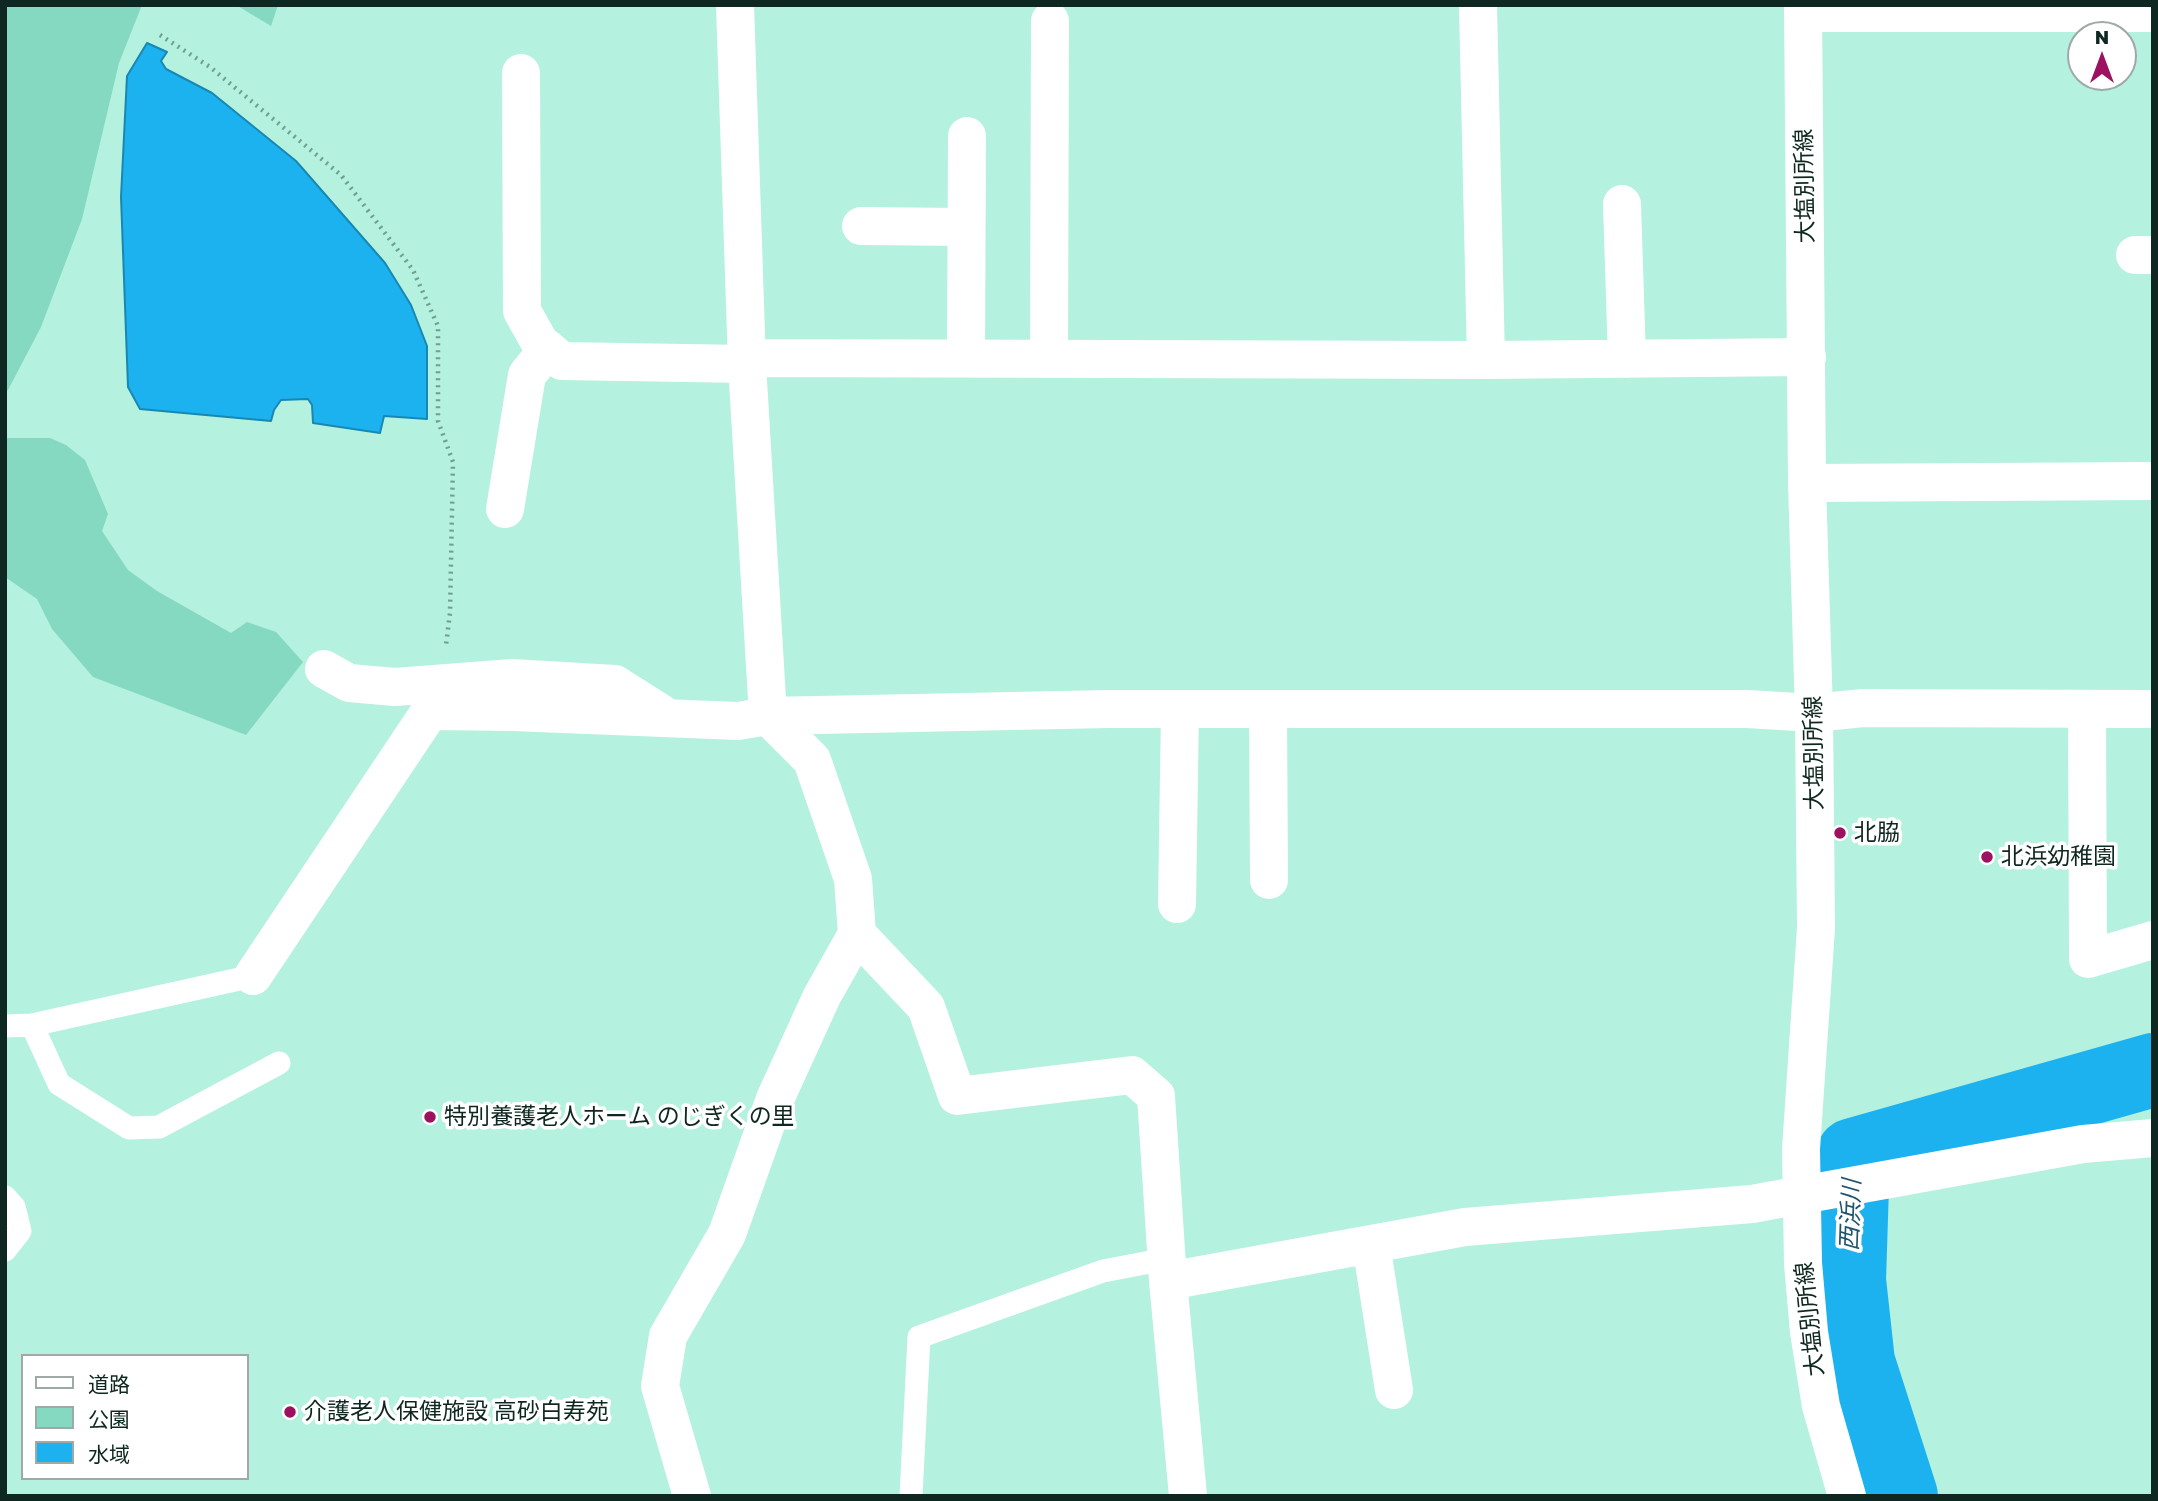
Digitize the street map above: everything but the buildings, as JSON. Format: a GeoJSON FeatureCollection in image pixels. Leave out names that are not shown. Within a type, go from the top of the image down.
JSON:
{"type":"FeatureCollection","features":[{"type":"Feature","properties":{"kind":"street"},"geometry":{"type":"LineString","coordinates":[[692,1496],[660,1386],[667,1336],[727,1234],[775,1099],[822,996],[857,934],[853,879],[812,760],[768,716],[747,361],[734,5]]}},
{"type":"Feature","properties":{"kind":"street"},"geometry":{"type":"LineString","coordinates":[[1478,5],[1486,360]]}},
{"type":"Feature","properties":{"kind":"street"},"geometry":{"type":"LineString","coordinates":[[1803,9],[2135,10]]}},
{"type":"Feature","properties":{"kind":"street","name":"大塩別所線"},"geometry":{"type":"LineString","coordinates":[[1803,9],[1807,483],[1814,713],[1816,928],[1801,1149],[1814,1193],[1803,1263],[1809,1332],[1821,1406],[1847,1496]]}},
{"type":"Feature","properties":{"kind":"street"},"geometry":{"type":"LineString","coordinates":[[1049,358],[1050,21]]}},
{"type":"Feature","properties":{"kind":"street"},"geometry":{"type":"LineString","coordinates":[[521,73],[522,311],[540,342],[562,361],[1807,357]]}},
{"type":"Feature","properties":{"kind":"street"},"geometry":{"type":"LineString","coordinates":[[966,358],[967,136]]}},
{"type":"Feature","properties":{"kind":"street"},"geometry":{"type":"LineString","coordinates":[[1622,204],[1627,359]]}},
{"type":"Feature","properties":{"kind":"street"},"geometry":{"type":"LineString","coordinates":[[861,226],[966,227]]}},
{"type":"Feature","properties":{"kind":"street"},"geometry":{"type":"LineString","coordinates":[[505,509],[527,375],[548,349]]}},
{"type":"Feature","properties":{"kind":"street"},"geometry":{"type":"LineString","coordinates":[[1807,483],[2153,481]]}},
{"type":"Feature","properties":{"kind":"street"},"geometry":{"type":"LineString","coordinates":[[324,669],[349,683],[395,687],[512,678],[615,684],[669,718]]}},
{"type":"Feature","properties":{"kind":"street"},"geometry":{"type":"LineString","coordinates":[[253,976],[430,711],[738,721],[768,716],[1180,709],[1747,709],[1814,713],[1863,708],[2153,709]]}},
{"type":"Feature","properties":{"kind":"street"},"geometry":{"type":"LineString","coordinates":[[1177,904],[1180,709]]}},
{"type":"Feature","properties":{"kind":"street"},"geometry":{"type":"LineString","coordinates":[[1268,709],[1269,880]]}},
{"type":"Feature","properties":{"kind":"street"},"geometry":{"type":"LineString","coordinates":[[2087,709],[2078,961],[2153,940]]}},
{"type":"Feature","properties":{"kind":"street"},"geometry":{"type":"LineString","coordinates":[[857,934],[926,1007],[957,1096],[1132,1075],[1156,1096],[1167,1270],[1188,1496]]}},
{"type":"Feature","properties":{"kind":"street"},"geometry":{"type":"LineString","coordinates":[[1167,1270],[1371,1244],[1465,1227],[1752,1204],[2083,1144],[2153,1138]]}},
{"type":"Feature","properties":{"kind":"street"},"geometry":{"type":"LineString","coordinates":[[1371,1244],[1394,1390]]}},
{"type":"Feature","properties":{"kind":"lane"},"geometry":{"type":"LineString","coordinates":[[5,1026],[32,1025],[253,976]]}},
{"type":"Feature","properties":{"kind":"lane"},"geometry":{"type":"LineString","coordinates":[[32,1025],[59,1084],[129,1128],[159,1127],[279,1063]]}},
{"type":"Feature","properties":{"kind":"lane"},"geometry":{"type":"LineString","coordinates":[[5,1197],[14,1207],[20,1231],[5,1250]]}},
{"type":"Feature","properties":{"kind":"lane"},"geometry":{"type":"LineString","coordinates":[[911,1496],[919,1337],[1104,1271],[1167,1270]]}},
{"type":"Feature","properties":{"kind":"path"},"geometry":{"type":"LineString","coordinates":[[160,35],[209,67],[341,175],[413,270],[438,326],[438,421],[453,462],[450,613],[442,684]]}},
{"type":"Feature","properties":{"kind":"green space"},"geometry":{"type":"Polygon","coordinates":[[[5,5],[142,5],[119,63],[82,219],[41,327],[8,390],[5,391],[5,5]]]}},
{"type":"Feature","properties":{"kind":"green space"},"geometry":{"type":"Polygon","coordinates":[[[236,5],[278,5],[271,26],[236,5]]]}},
{"type":"Feature","properties":{"kind":"green space"},"geometry":{"type":"Polygon","coordinates":[[[5,438],[50,438],[66,445],[85,460],[108,514],[102,531],[128,570],[157,591],[231,633],[247,622],[276,632],[303,662],[246,735],[93,677],[52,629],[37,599],[5,577],[5,438]]]}},
{"type":"Feature","properties":{"kind":"water"},"geometry":{"type":"Polygon","coordinates":[[[147,43],[167,52],[161,61],[166,69],[212,93],[296,161],[385,263],[411,305],[427,346],[427,419],[384,416],[380,433],[313,423],[312,405],[308,399],[281,400],[271,421],[140,409],[128,387],[121,197],[127,76],[147,43]]]}},
{"type":"Feature","properties":{"kind":"waterway","name":"西浜川"},"geometry":{"type":"LineString","coordinates":[[1901,1496],[1858,1362],[1849,1280],[1853,1155],[2153,1070]]}},
{"type":"Feature","properties":{"kind":"place","name":"北脇"},"geometry":{"type":"Point","coordinates":[1840,833]}},
{"type":"Feature","properties":{"kind":"place","name":"北浜幼稚園"},"geometry":{"type":"Point","coordinates":[1987,857]}},
{"type":"Feature","properties":{"kind":"place","name":"特別養護老人ホーム のじぎくの里"},"geometry":{"type":"Point","coordinates":[430,1117]}},
{"type":"Feature","properties":{"kind":"place","name":"介護老人保健施設 高砂白寿苑"},"geometry":{"type":"Point","coordinates":[290,1412]}}]}
